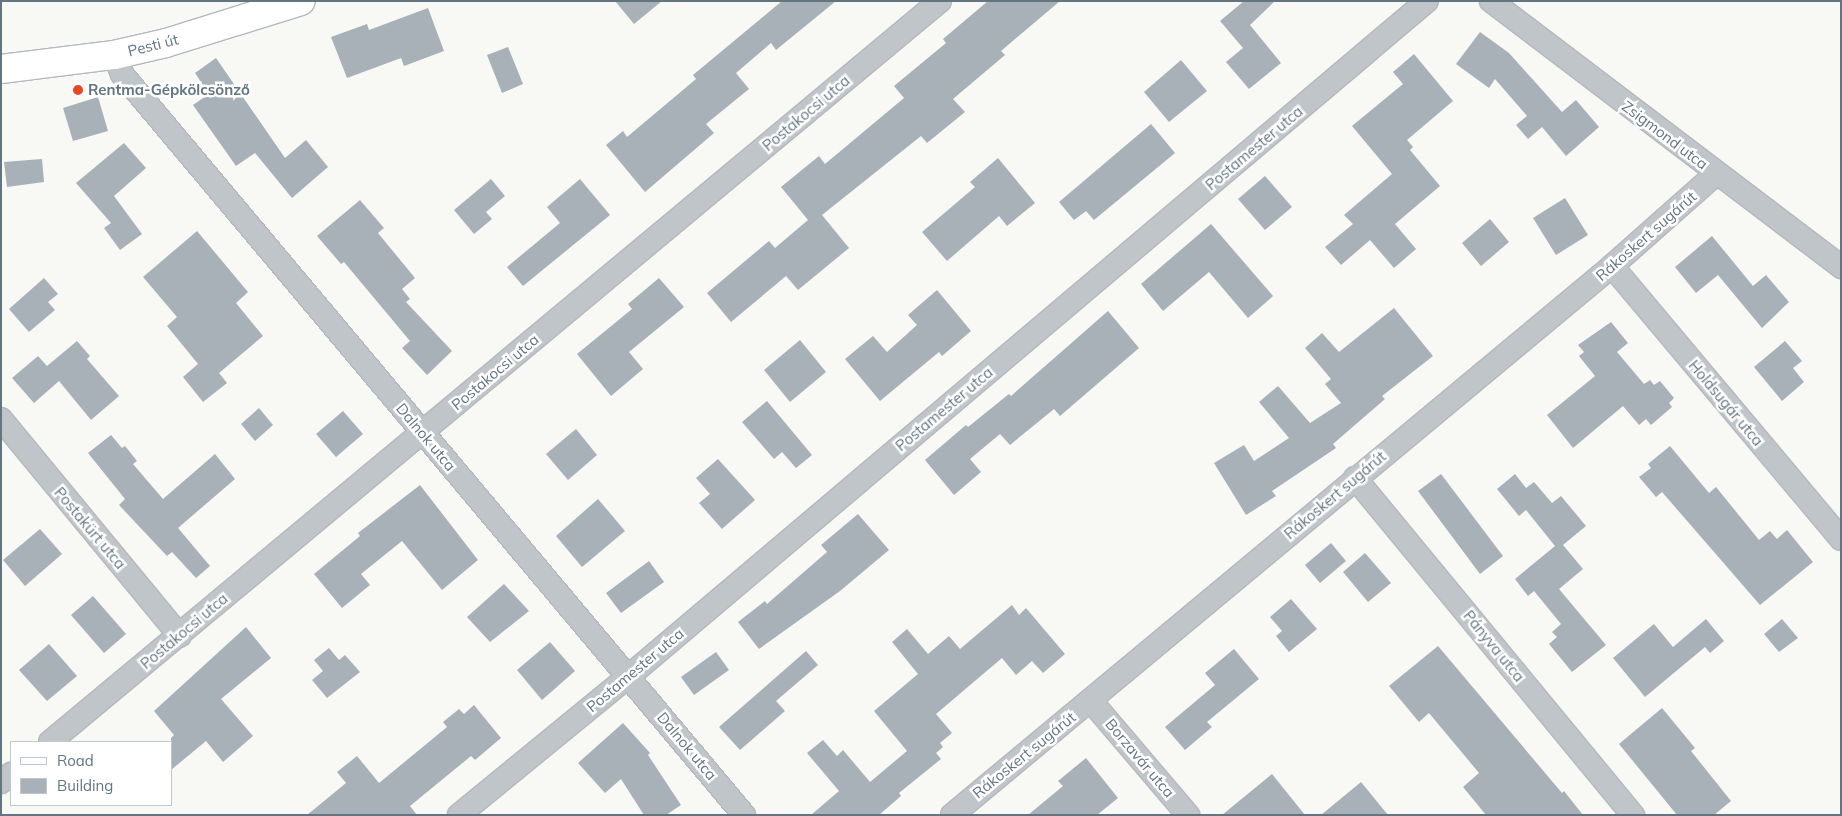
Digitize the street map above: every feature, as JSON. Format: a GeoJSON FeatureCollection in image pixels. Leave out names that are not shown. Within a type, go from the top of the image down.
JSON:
{"type":"FeatureCollection","features":[{"type":"Feature","properties":{"kind":"main road","name":"Pesti út"},"geometry":{"type":"LineString","coordinates":[[1,70],[114,55],[166,43],[301,1]]}},
{"type":"Feature","properties":{"kind":"street","name":"Postakocsi utca"},"geometry":{"type":"LineString","coordinates":[[51,741],[180,636],[940,1]]}},
{"type":"Feature","properties":{"kind":"street","name":"Postamester utca"},"geometry":{"type":"LineString","coordinates":[[459,815],[629,676],[1427,1]]}},
{"type":"Feature","properties":{"kind":"street","name":"Zsigmond utca"},"geometry":{"type":"LineString","coordinates":[[1491,1],[1716,174],[1841,267]]}},
{"type":"Feature","properties":{"kind":"street","name":"Dalnok utca"},"geometry":{"type":"LineString","coordinates":[[114,55],[122,74],[744,815]]}},
{"type":"Feature","properties":{"kind":"street","name":"Rákoskert sugárút"},"geometry":{"type":"LineString","coordinates":[[952,815],[1612,266],[1716,174]]}},
{"type":"Feature","properties":{"kind":"street","name":"Holdsugár utca"},"geometry":{"type":"LineString","coordinates":[[1612,266],[1841,540]]}},
{"type":"Feature","properties":{"kind":"street","name":"Postakürt utca"},"geometry":{"type":"LineString","coordinates":[[1,420],[180,636]]}},
{"type":"Feature","properties":{"kind":"street","name":"Pányva utca"},"geometry":{"type":"LineString","coordinates":[[1355,478],[1633,815]]}},
{"type":"Feature","properties":{"kind":"street","name":"Borzavár utca"},"geometry":{"type":"LineString","coordinates":[[1091,700],[1188,815]]}},
{"type":"Feature","properties":{"kind":"building"},"geometry":{"type":"Polygon","coordinates":[[[615,1],[662,1],[634,24],[615,1]]]}},
{"type":"Feature","properties":{"kind":"building"},"geometry":{"type":"Polygon","coordinates":[[[782,1],[836,1],[776,50],[771,43],[736,73],[749,89],[706,124],[714,133],[645,192],[606,145],[623,131],[627,137],[696,79],[693,75],[782,1]]]}},
{"type":"Feature","properties":{"kind":"building"},"geometry":{"type":"Polygon","coordinates":[[[988,1],[1060,1],[1001,51],[1005,55],[953,99],[965,112],[927,143],[921,136],[822,215],[849,248],[798,290],[786,276],[731,322],[707,293],[769,241],[775,248],[808,220],[781,187],[819,156],[825,164],[904,98],[894,86],[946,43],[943,39],[988,1]]]}},
{"type":"Feature","properties":{"kind":"building"},"geometry":{"type":"Polygon","coordinates":[[[1244,1],[1275,1],[1250,25],[1281,63],[1249,89],[1226,62],[1243,48],[1220,21],[1244,1]]]}},
{"type":"Feature","properties":{"kind":"building"},"geometry":{"type":"Polygon","coordinates":[[[428,8],[444,51],[404,66],[401,58],[347,78],[331,37],[367,24],[369,30],[428,8]]]}},
{"type":"Feature","properties":{"kind":"building"},"geometry":{"type":"Polygon","coordinates":[[[1480,32],[1509,53],[1562,112],[1576,100],[1599,127],[1566,156],[1542,127],[1528,139],[1516,125],[1527,116],[1495,79],[1489,88],[1456,64],[1480,32]]]}},
{"type":"Feature","properties":{"kind":"building"},"geometry":{"type":"Polygon","coordinates":[[[508,47],[523,84],[502,93],[487,55],[508,47]]]}},
{"type":"Feature","properties":{"kind":"building"},"geometry":{"type":"Polygon","coordinates":[[[1414,54],[1453,101],[1407,140],[1413,147],[1410,150],[1440,186],[1395,224],[1416,249],[1394,268],[1370,240],[1341,265],[1325,247],[1353,224],[1344,215],[1392,174],[1352,126],[1403,84],[1393,72],[1414,54]]]}},
{"type":"Feature","properties":{"kind":"building"},"geometry":{"type":"Polygon","coordinates":[[[216,58],[285,158],[306,140],[328,167],[292,198],[255,153],[236,166],[193,105],[209,94],[195,73],[216,58]]]}},
{"type":"Feature","properties":{"kind":"building"},"geometry":{"type":"Polygon","coordinates":[[[1181,60],[1207,91],[1169,122],[1144,92],[1181,60]]]}},
{"type":"Feature","properties":{"kind":"building"},"geometry":{"type":"Polygon","coordinates":[[[98,97],[108,131],[73,141],[63,108],[98,97]]]}},
{"type":"Feature","properties":{"kind":"building"},"geometry":{"type":"Polygon","coordinates":[[[1151,124],[1175,153],[1094,220],[1086,211],[1074,220],[1059,202],[1151,124]]]}},
{"type":"Feature","properties":{"kind":"building"},"geometry":{"type":"Polygon","coordinates":[[[124,143],[146,168],[114,196],[142,234],[120,250],[104,228],[111,223],[76,183],[124,143]]]}},
{"type":"Feature","properties":{"kind":"building"},"geometry":{"type":"Polygon","coordinates":[[[998,158],[1035,203],[1007,226],[999,216],[947,261],[922,232],[975,187],[970,182],[998,158]]]}},
{"type":"Feature","properties":{"kind":"building"},"geometry":{"type":"Polygon","coordinates":[[[42,159],[44,182],[7,187],[4,162],[42,159]]]}},
{"type":"Feature","properties":{"kind":"building"},"geometry":{"type":"Polygon","coordinates":[[[1265,176],[1292,207],[1265,230],[1238,199],[1265,176]]]}},
{"type":"Feature","properties":{"kind":"building"},"geometry":{"type":"Polygon","coordinates":[[[491,179],[505,196],[486,212],[492,219],[474,234],[454,210],[491,179]]]}},
{"type":"Feature","properties":{"kind":"building"},"geometry":{"type":"Polygon","coordinates":[[[580,179],[610,215],[523,286],[507,267],[560,223],[547,207],[580,179]]]}},
{"type":"Feature","properties":{"kind":"building"},"geometry":{"type":"Polygon","coordinates":[[[1565,198],[1588,235],[1556,255],[1533,218],[1565,198]]]}},
{"type":"Feature","properties":{"kind":"building"},"geometry":{"type":"Polygon","coordinates":[[[360,200],[384,228],[378,233],[415,278],[402,289],[410,299],[406,302],[452,351],[427,375],[402,348],[410,341],[344,262],[341,264],[317,236],[360,200]]]}},
{"type":"Feature","properties":{"kind":"building"},"geometry":{"type":"Polygon","coordinates":[[[1490,219],[1509,242],[1481,266],[1462,243],[1490,219]]]}},
{"type":"Feature","properties":{"kind":"building"},"geometry":{"type":"Polygon","coordinates":[[[1211,224],[1273,296],[1248,318],[1209,272],[1163,311],[1141,284],[1211,224]]]}},
{"type":"Feature","properties":{"kind":"building"},"geometry":{"type":"Polygon","coordinates":[[[197,231],[248,292],[236,303],[263,336],[219,373],[227,383],[203,402],[183,377],[198,364],[167,326],[177,317],[143,277],[197,231]]]}},
{"type":"Feature","properties":{"kind":"building"},"geometry":{"type":"Polygon","coordinates":[[[1712,236],[1753,286],[1766,275],[1789,302],[1762,328],[1718,275],[1696,293],[1675,267],[1712,236]]]}},
{"type":"Feature","properties":{"kind":"building"},"geometry":{"type":"Polygon","coordinates":[[[44,278],[58,294],[48,302],[55,310],[29,332],[9,309],[44,278]]]}},
{"type":"Feature","properties":{"kind":"building"},"geometry":{"type":"Polygon","coordinates":[[[659,278],[684,307],[629,352],[643,369],[611,396],[577,354],[632,309],[628,304],[659,278]]]}},
{"type":"Feature","properties":{"kind":"building"},"geometry":{"type":"Polygon","coordinates":[[[937,290],[971,331],[942,356],[939,352],[880,401],[845,359],[873,336],[887,352],[917,325],[908,315],[937,290]]]}},
{"type":"Feature","properties":{"kind":"building"},"geometry":{"type":"Polygon","coordinates":[[[1394,308],[1433,356],[1382,396],[1385,399],[1333,444],[1336,448],[1272,491],[1276,496],[1246,515],[1214,463],[1244,445],[1254,461],[1289,438],[1259,402],[1278,386],[1310,423],[1341,403],[1325,384],[1331,379],[1305,348],[1322,333],[1339,352],[1394,308]]]}},
{"type":"Feature","properties":{"kind":"building"},"geometry":{"type":"Polygon","coordinates":[[[1108,311],[1139,348],[1060,416],[1054,409],[1010,445],[1000,434],[970,459],[981,472],[954,495],[925,460],[966,425],[968,427],[1009,394],[1011,396],[1108,311]]]}},
{"type":"Feature","properties":{"kind":"building"},"geometry":{"type":"Polygon","coordinates":[[[1611,322],[1628,343],[1617,352],[1644,384],[1650,380],[1654,385],[1660,381],[1674,398],[1669,403],[1672,407],[1651,425],[1646,419],[1639,425],[1623,406],[1573,448],[1547,415],[1595,376],[1579,356],[1584,352],[1578,345],[1611,322]]]}},
{"type":"Feature","properties":{"kind":"building"},"geometry":{"type":"Polygon","coordinates":[[[800,340],[826,372],[790,402],[764,370],[800,340]]]}},
{"type":"Feature","properties":{"kind":"building"},"geometry":{"type":"Polygon","coordinates":[[[77,341],[90,356],[87,359],[119,396],[91,420],[59,381],[34,403],[12,378],[38,356],[47,366],[77,341]]]}},
{"type":"Feature","properties":{"kind":"building"},"geometry":{"type":"Polygon","coordinates":[[[1785,341],[1802,361],[1793,368],[1804,382],[1782,401],[1754,367],[1785,341]]]}},
{"type":"Feature","properties":{"kind":"building"},"geometry":{"type":"Polygon","coordinates":[[[767,401],[812,455],[796,468],[782,452],[774,459],[742,422],[767,401]]]}},
{"type":"Feature","properties":{"kind":"building"},"geometry":{"type":"Polygon","coordinates":[[[259,408],[273,425],[255,441],[241,424],[259,408]]]}},
{"type":"Feature","properties":{"kind":"building"},"geometry":{"type":"Polygon","coordinates":[[[343,411],[363,434],[336,457],[316,434],[343,411]]]}},
{"type":"Feature","properties":{"kind":"building"},"geometry":{"type":"Polygon","coordinates":[[[576,429],[597,455],[568,480],[546,454],[576,429]]]}},
{"type":"Feature","properties":{"kind":"building"},"geometry":{"type":"Polygon","coordinates":[[[111,435],[122,448],[125,446],[137,461],[133,464],[163,499],[215,454],[235,479],[178,528],[210,566],[196,578],[172,552],[167,556],[119,505],[125,499],[88,453],[111,435]]]}},
{"type":"Feature","properties":{"kind":"building"},"geometry":{"type":"Polygon","coordinates":[[[1670,446],[1709,493],[1716,487],[1759,540],[1770,531],[1777,539],[1787,530],[1813,562],[1760,605],[1662,492],[1656,497],[1639,477],[1651,468],[1648,464],[1670,446]]]}},
{"type":"Feature","properties":{"kind":"building"},"geometry":{"type":"Polygon","coordinates":[[[718,459],[755,500],[722,529],[699,503],[710,494],[696,478],[718,459]]]}},
{"type":"Feature","properties":{"kind":"building"},"geometry":{"type":"Polygon","coordinates":[[[1441,474],[1503,556],[1480,574],[1418,491],[1441,474]]]}},
{"type":"Feature","properties":{"kind":"building"},"geometry":{"type":"Polygon","coordinates":[[[1515,474],[1526,488],[1534,482],[1552,503],[1561,496],[1586,526],[1563,545],[1583,569],[1559,589],[1606,645],[1572,672],[1549,644],[1557,637],[1552,632],[1561,624],[1534,591],[1528,596],[1515,579],[1555,546],[1526,510],[1519,516],[1497,489],[1515,474]]]}},
{"type":"Feature","properties":{"kind":"building"},"geometry":{"type":"Polygon","coordinates":[[[420,485],[478,560],[442,590],[402,541],[361,574],[370,585],[342,608],[314,574],[360,536],[358,533],[420,485]]]}},
{"type":"Feature","properties":{"kind":"building"},"geometry":{"type":"Polygon","coordinates":[[[598,499],[625,531],[582,567],[556,536],[598,499]]]}},
{"type":"Feature","properties":{"kind":"building"},"geometry":{"type":"Polygon","coordinates":[[[858,514],[889,550],[840,591],[759,649],[738,622],[765,601],[767,604],[827,552],[821,545],[858,514]]]}},
{"type":"Feature","properties":{"kind":"building"},"geometry":{"type":"Polygon","coordinates":[[[40,529],[62,554],[25,586],[3,560],[40,529]]]}},
{"type":"Feature","properties":{"kind":"building"},"geometry":{"type":"Polygon","coordinates":[[[1331,543],[1346,561],[1320,583],[1305,565],[1331,543]]]}},
{"type":"Feature","properties":{"kind":"building"},"geometry":{"type":"Polygon","coordinates":[[[1365,553],[1391,583],[1368,602],[1343,572],[1365,553]]]}},
{"type":"Feature","properties":{"kind":"building"},"geometry":{"type":"Polygon","coordinates":[[[649,561],[664,582],[621,613],[606,593],[649,561]]]}},
{"type":"Feature","properties":{"kind":"building"},"geometry":{"type":"Polygon","coordinates":[[[504,584],[529,611],[490,642],[467,617],[504,584]]]}},
{"type":"Feature","properties":{"kind":"building"},"geometry":{"type":"Polygon","coordinates":[[[93,596],[126,634],[104,653],[71,615],[93,596]]]}},
{"type":"Feature","properties":{"kind":"building"},"geometry":{"type":"Polygon","coordinates":[[[1291,599],[1317,629],[1289,652],[1276,636],[1282,631],[1270,617],[1291,599]]]}},
{"type":"Feature","properties":{"kind":"building"},"geometry":{"type":"Polygon","coordinates":[[[1012,605],[1019,615],[1026,608],[1065,654],[1043,673],[1032,661],[1016,675],[1002,658],[936,714],[952,733],[940,743],[943,747],[936,753],[941,759],[899,793],[901,796],[879,815],[811,815],[839,791],[807,753],[823,740],[837,756],[843,750],[870,782],[907,751],[874,711],[918,674],[892,642],[907,629],[928,654],[949,636],[960,649],[1012,605]]]}},
{"type":"Feature","properties":{"kind":"building"},"geometry":{"type":"Polygon","coordinates":[[[1706,619],[1724,641],[1710,653],[1705,647],[1645,697],[1613,658],[1654,624],[1673,647],[1706,619]]]}},
{"type":"Feature","properties":{"kind":"building"},"geometry":{"type":"Polygon","coordinates":[[[1782,619],[1798,638],[1779,652],[1764,634],[1782,619]]]}},
{"type":"Feature","properties":{"kind":"building"},"geometry":{"type":"Polygon","coordinates":[[[246,627],[271,658],[221,699],[253,736],[223,762],[206,741],[172,769],[171,738],[174,735],[154,711],[246,627]]]}},
{"type":"Feature","properties":{"kind":"building"},"geometry":{"type":"Polygon","coordinates":[[[550,642],[575,671],[542,700],[517,670],[550,642]]]}},
{"type":"Feature","properties":{"kind":"building"},"geometry":{"type":"Polygon","coordinates":[[[49,644],[77,676],[47,701],[19,670],[49,644]]]}},
{"type":"Feature","properties":{"kind":"building"},"geometry":{"type":"Polygon","coordinates":[[[1438,646],[1562,793],[1564,791],[1583,815],[1486,815],[1463,787],[1479,773],[1429,713],[1419,722],[1389,686],[1438,646]]]}},
{"type":"Feature","properties":{"kind":"building"},"geometry":{"type":"Polygon","coordinates":[[[329,648],[339,660],[345,655],[360,672],[327,698],[312,680],[323,671],[314,660],[329,648]]]}},
{"type":"Feature","properties":{"kind":"building"},"geometry":{"type":"Polygon","coordinates":[[[1234,649],[1259,679],[1207,722],[1212,727],[1185,750],[1165,727],[1215,685],[1205,673],[1234,649]]]}},
{"type":"Feature","properties":{"kind":"building"},"geometry":{"type":"Polygon","coordinates":[[[806,651],[818,665],[776,701],[785,711],[740,750],[719,727],[806,651]]]}},
{"type":"Feature","properties":{"kind":"building"},"geometry":{"type":"Polygon","coordinates":[[[716,652],[729,670],[694,695],[681,677],[716,652]]]}},
{"type":"Feature","properties":{"kind":"building"},"geometry":{"type":"Polygon","coordinates":[[[474,705],[501,738],[475,760],[471,756],[410,806],[417,815],[307,815],[346,783],[337,772],[357,756],[379,783],[447,727],[443,722],[459,709],[464,714],[474,705]]]}},
{"type":"Feature","properties":{"kind":"building"},"geometry":{"type":"Polygon","coordinates":[[[1662,708],[1695,748],[1691,751],[1731,801],[1714,815],[1677,815],[1619,744],[1662,708]]]}},
{"type":"Feature","properties":{"kind":"building"},"geometry":{"type":"Polygon","coordinates":[[[623,723],[650,753],[648,755],[681,805],[666,815],[644,815],[621,779],[605,793],[578,763],[623,723]]]}},
{"type":"Feature","properties":{"kind":"building"},"geometry":{"type":"Polygon","coordinates":[[[1086,758],[1118,798],[1097,815],[1028,815],[1063,786],[1058,781],[1086,758]]]}},
{"type":"Feature","properties":{"kind":"building"},"geometry":{"type":"Polygon","coordinates":[[[1272,774],[1305,815],[1222,815],[1272,774]]]}},
{"type":"Feature","properties":{"kind":"building"},"geometry":{"type":"Polygon","coordinates":[[[1361,782],[1388,815],[1321,815],[1361,782]]]}},
{"type":"Feature","properties":{"kind":"place","name":"Rentma-Gépkölcsönző"},"geometry":{"type":"Point","coordinates":[78,90]}}]}
